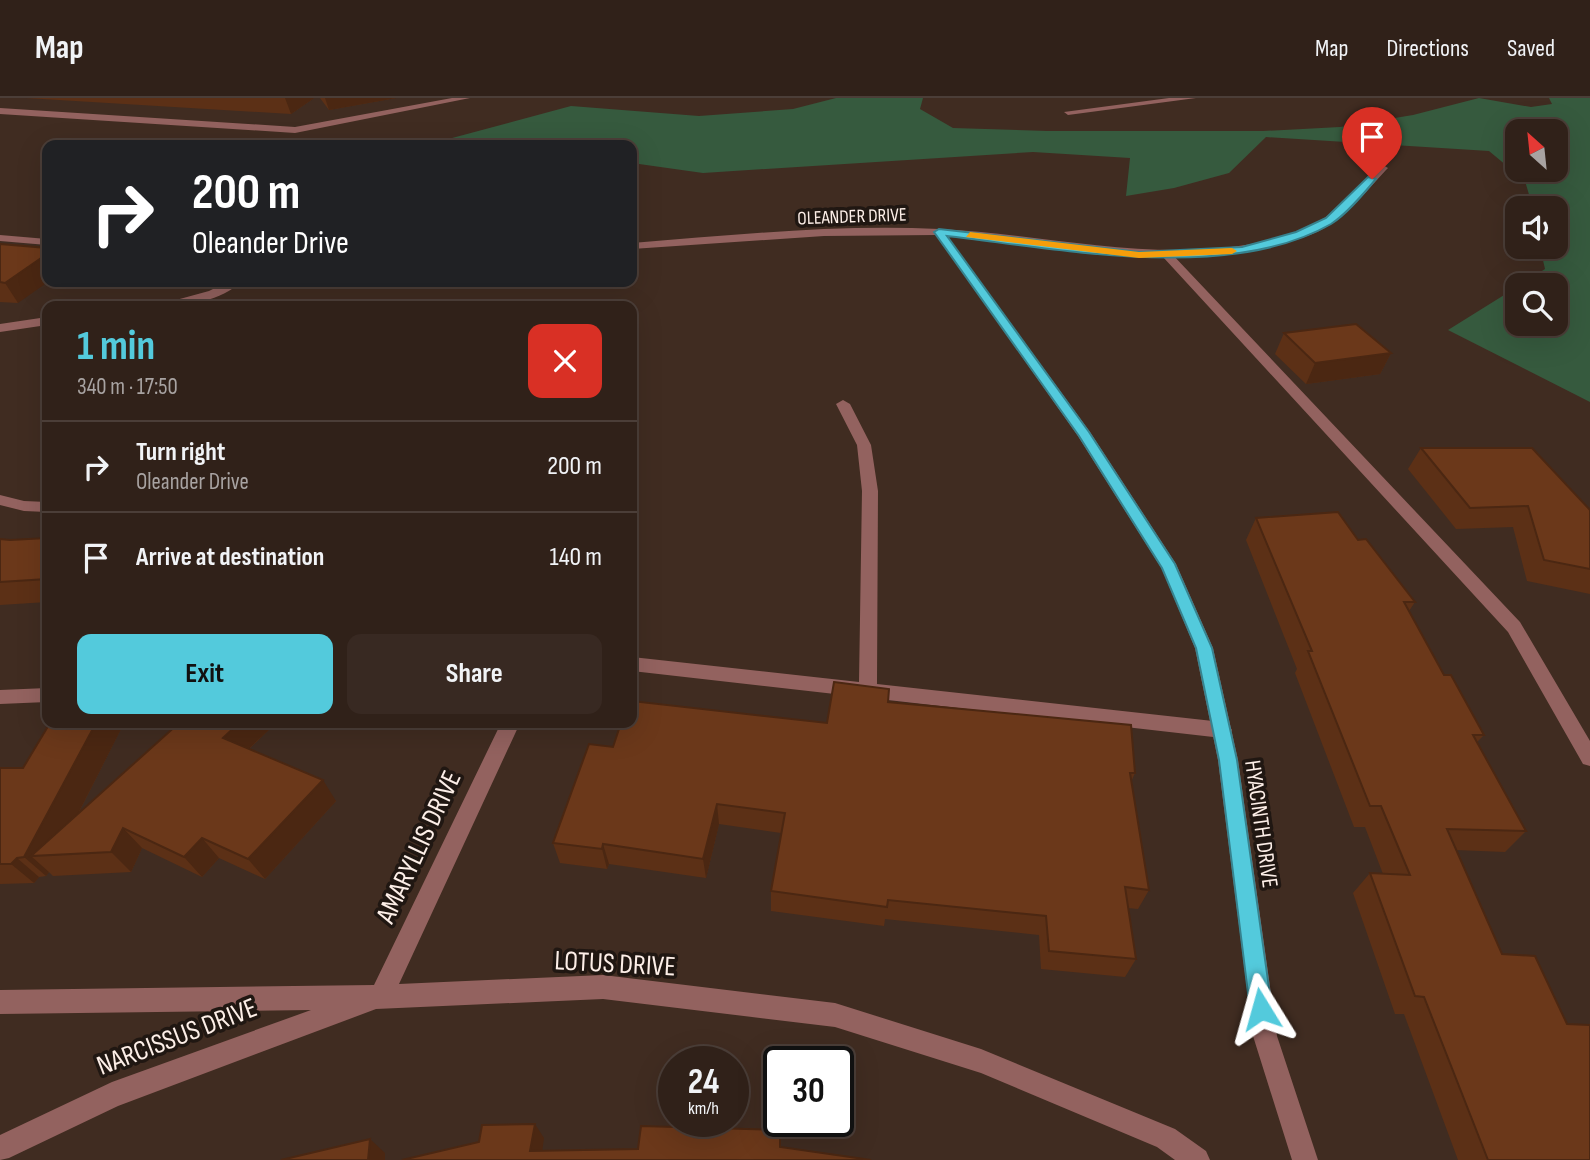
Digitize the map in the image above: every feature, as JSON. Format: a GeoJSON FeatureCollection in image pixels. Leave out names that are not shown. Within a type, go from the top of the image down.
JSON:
{"type":"FeatureCollection","features":[{"type":"Feature","properties":{"kind":"street"},"geometry":{"type":"LineString","coordinates":[[0,111],[295,130],[466,98]]}},
{"type":"Feature","properties":{"kind":"street"},"geometry":{"type":"LineString","coordinates":[[1068,112],[1192,98]]}},
{"type":"Feature","properties":{"kind":"street","name":"OLEANDER DRIVE"},"geometry":{"type":"LineString","coordinates":[[637,246],[886,232],[939,232],[1107,252],[1167,255],[1242,250],[1303,233],[1330,220],[1382,168]]}},
{"type":"Feature","properties":{"kind":"street","name":"HYACINTH DRIVE"},"geometry":{"type":"LineString","coordinates":[[939,232],[1085,435],[1170,568],[1204,648],[1222,730],[1265,1036],[1305,1160]]}},
{"type":"Feature","properties":{"kind":"street"},"geometry":{"type":"LineString","coordinates":[[0,238],[42,242]]}},
{"type":"Feature","properties":{"kind":"street"},"geometry":{"type":"LineString","coordinates":[[1167,255],[1514,627],[1590,758]]}},
{"type":"Feature","properties":{"kind":"street"},"geometry":{"type":"LineString","coordinates":[[182,301],[213,294],[226,287]]}},
{"type":"Feature","properties":{"kind":"street"},"geometry":{"type":"LineString","coordinates":[[0,328],[42,322]]}},
{"type":"Feature","properties":{"kind":"street"},"geometry":{"type":"LineString","coordinates":[[843,404],[864,445],[870,491],[868,691]]}},
{"type":"Feature","properties":{"kind":"street"},"geometry":{"type":"LineString","coordinates":[[0,499],[24,506],[42,506]]}},
{"type":"Feature","properties":{"kind":"street"},"geometry":{"type":"LineString","coordinates":[[637,665],[1222,730]]}},
{"type":"Feature","properties":{"kind":"street"},"geometry":{"type":"LineString","coordinates":[[0,697],[42,695]]}},
{"type":"Feature","properties":{"kind":"street","name":"AMARYLLIS DRIVE"},"geometry":{"type":"LineString","coordinates":[[381,997],[508,728]]}},
{"type":"Feature","properties":{"kind":"street","name":"LOTUS DRIVE"},"geometry":{"type":"LineString","coordinates":[[0,1002],[381,997],[603,988],[835,1015],[981,1061],[1166,1139],[1197,1160]]}},
{"type":"Feature","properties":{"kind":"street","name":"NARCISSUS DRIVE"},"geometry":{"type":"LineString","coordinates":[[0,1149],[112,1095],[381,997]]}},
{"type":"Feature","properties":{"kind":"green space"},"geometry":{"type":"Polygon","coordinates":[[[836,98],[923,98],[920,109],[953,128],[1263,131],[1340,127],[1413,115],[1479,98],[1531,107],[1552,104],[1549,98],[1590,98],[1590,402],[1448,330],[1505,294],[1505,336],[1568,336],[1568,273],[1539,273],[1545,269],[1543,259],[1568,259],[1568,196],[1529,196],[1525,182],[1568,182],[1568,119],[1505,119],[1505,164],[1489,151],[1266,137],[1229,173],[1174,188],[1126,196],[1130,158],[1033,152],[703,173],[637,164],[637,140],[445,140],[571,106],[699,116],[793,109],[836,98]]]}},
{"type":"Feature","properties":{"kind":"building"},"geometry":{"type":"Polygon","coordinates":[[[0,244],[42,248],[42,257],[5,283],[0,282],[0,244]]]}},
{"type":"Feature","properties":{"kind":"building"},"geometry":{"type":"Polygon","coordinates":[[[1356,324],[1391,353],[1315,363],[1284,333],[1356,324]]]}},
{"type":"Feature","properties":{"kind":"building"},"geometry":{"type":"Polygon","coordinates":[[[1421,448],[1532,448],[1590,510],[1590,569],[1544,560],[1528,506],[1470,508],[1421,448]]]}},
{"type":"Feature","properties":{"kind":"building"},"geometry":{"type":"Polygon","coordinates":[[[1338,512],[1358,540],[1366,539],[1415,602],[1404,602],[1444,675],[1451,675],[1484,735],[1473,735],[1526,831],[1447,829],[1502,954],[1535,956],[1567,1024],[1590,1025],[1590,1160],[1488,1160],[1424,997],[1415,996],[1370,873],[1410,875],[1381,806],[1370,806],[1308,651],[1312,651],[1256,518],[1338,512]]]}},
{"type":"Feature","properties":{"kind":"building"},"geometry":{"type":"Polygon","coordinates":[[[42,538],[42,579],[0,582],[0,539],[42,538]]]}},
{"type":"Feature","properties":{"kind":"building"},"geometry":{"type":"Polygon","coordinates":[[[834,682],[889,689],[888,702],[1131,725],[1135,773],[1130,773],[1149,890],[1125,887],[1136,959],[1049,951],[1046,916],[888,900],[887,907],[771,891],[785,813],[717,804],[703,859],[603,844],[602,849],[553,843],[589,744],[613,747],[619,728],[637,728],[637,702],[827,723],[834,682]]]}},
{"type":"Feature","properties":{"kind":"building"},"geometry":{"type":"Polygon","coordinates":[[[47,728],[93,728],[24,857],[17,858],[11,864],[0,864],[0,768],[23,768],[47,728]]]}},
{"type":"Feature","properties":{"kind":"building"},"geometry":{"type":"Polygon","coordinates":[[[173,728],[234,728],[223,738],[323,780],[248,859],[202,838],[184,857],[123,828],[111,852],[31,856],[173,728]]]}},
{"type":"Feature","properties":{"kind":"building"},"geometry":{"type":"Polygon","coordinates":[[[535,1124],[530,1151],[638,1149],[641,1126],[658,1126],[658,1137],[749,1137],[749,1129],[763,1130],[763,1137],[780,1137],[780,1147],[871,1160],[402,1160],[479,1142],[482,1125],[535,1124]]]}},
{"type":"Feature","properties":{"kind":"building"},"geometry":{"type":"Polygon","coordinates":[[[370,1139],[368,1160],[281,1160],[370,1139]]]}},
{"type":"Feature","properties":{"kind":"slow traffic"},"geometry":{"type":"LineString","coordinates":[[970,235],[1139,255],[1232,251]]}},
{"type":"Feature","properties":{"kind":"route"},"geometry":{"type":"LineString","coordinates":[[1261,1009],[1228,760],[1204,648],[1170,568],[1085,435],[939,232],[1139,255],[1242,250],[1316,228],[1330,220],[1372,179]]}}]}
